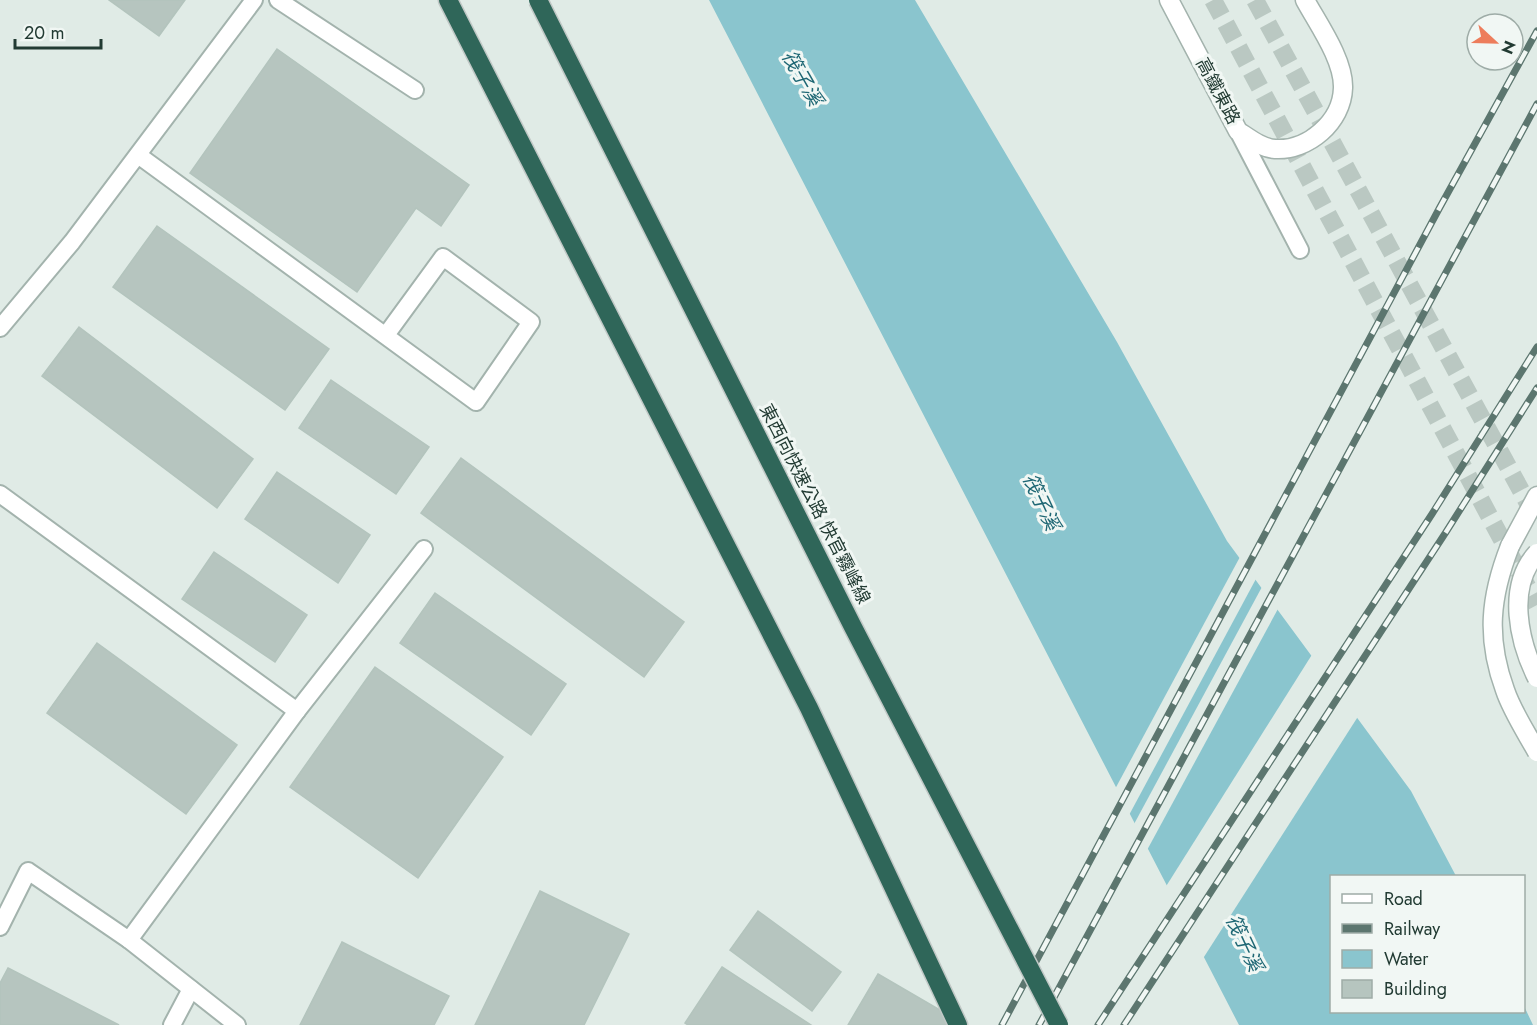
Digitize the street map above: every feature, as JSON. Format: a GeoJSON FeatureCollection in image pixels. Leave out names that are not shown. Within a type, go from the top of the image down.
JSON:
{"type":"FeatureCollection","features":[{"type":"Feature","properties":{"kind":"highway"},"geometry":{"type":"LineString","coordinates":[[448,0],[809,708],[958,1025]]}},
{"type":"Feature","properties":{"kind":"highway","name":"東西向快速公路 快官霧峰線"},"geometry":{"type":"LineString","coordinates":[[538,0],[853,627],[1059,1025]]}},
{"type":"Feature","properties":{"kind":"street","name":"高鐵東路"},"geometry":{"type":"LineString","coordinates":[[1168,0],[1238,131],[1256,144],[1273,149],[1293,147],[1310,140],[1326,127],[1338,111],[1343,88],[1340,64],[1305,0]]}},
{"type":"Feature","properties":{"kind":"street"},"geometry":{"type":"LineString","coordinates":[[1537,496],[1510,546],[1499,574],[1493,599],[1492,627],[1496,658],[1505,692],[1537,752]]}},
{"type":"Feature","properties":{"kind":"street"},"geometry":{"type":"LineString","coordinates":[[1537,553],[1530,561],[1518,604],[1519,630],[1525,654],[1537,678]]}},
{"type":"Feature","properties":{"kind":"street"},"geometry":{"type":"LineString","coordinates":[[1537,652],[1537,683]]}},
{"type":"Feature","properties":{"kind":"lane"},"geometry":{"type":"LineString","coordinates":[[0,328],[72,242],[254,0]]}},
{"type":"Feature","properties":{"kind":"lane"},"geometry":{"type":"LineString","coordinates":[[278,0],[415,90]]}},
{"type":"Feature","properties":{"kind":"lane"},"geometry":{"type":"LineString","coordinates":[[1238,131],[1300,250]]}},
{"type":"Feature","properties":{"kind":"lane"},"geometry":{"type":"LineString","coordinates":[[138,155],[476,402],[531,322],[443,257],[386,335]]}},
{"type":"Feature","properties":{"kind":"lane"},"geometry":{"type":"LineString","coordinates":[[0,494],[297,711]]}},
{"type":"Feature","properties":{"kind":"lane"},"geometry":{"type":"LineString","coordinates":[[129,940],[297,711],[424,549]]}},
{"type":"Feature","properties":{"kind":"lane"},"geometry":{"type":"LineString","coordinates":[[0,927],[28,871],[129,940],[237,1025]]}},
{"type":"Feature","properties":{"kind":"lane"},"geometry":{"type":"LineString","coordinates":[[172,1025],[191,989]]}},
{"type":"Feature","properties":{"kind":"water","name":"筏子溪"},"geometry":{"type":"Polygon","coordinates":[[[709,0],[915,0],[1117,342],[1227,541],[1411,791],[1455,875],[1330,875],[1330,1013],[1525,1013],[1525,1008],[1533,1025],[1239,1025],[709,0]]]}},
{"type":"Feature","properties":{"kind":"pier"},"geometry":{"type":"Polygon","coordinates":[[[1241,555],[1257,577],[1128,817],[1114,791],[1241,555]]]}},
{"type":"Feature","properties":{"kind":"pier"},"geometry":{"type":"Polygon","coordinates":[[[1263,585],[1279,607],[1146,852],[1133,826],[1263,585]]]}},
{"type":"Feature","properties":{"kind":"pier"},"geometry":{"type":"Polygon","coordinates":[[[1313,653],[1359,715],[1202,960],[1165,888],[1313,653]]]}},
{"type":"Feature","properties":{"kind":"building"},"geometry":{"type":"Polygon","coordinates":[[[109,0],[185,0],[159,36],[109,0]]]}},
{"type":"Feature","properties":{"kind":"building"},"geometry":{"type":"Polygon","coordinates":[[[277,49],[469,185],[441,226],[416,208],[357,292],[190,173],[277,49]]]}},
{"type":"Feature","properties":{"kind":"building"},"geometry":{"type":"Polygon","coordinates":[[[157,226],[329,349],[285,410],[113,287],[157,226]]]}},
{"type":"Feature","properties":{"kind":"building"},"geometry":{"type":"Polygon","coordinates":[[[79,327],[253,459],[217,508],[42,376],[79,327]]]}},
{"type":"Feature","properties":{"kind":"building"},"geometry":{"type":"Polygon","coordinates":[[[331,380],[429,447],[396,494],[299,428],[331,380]]]}},
{"type":"Feature","properties":{"kind":"building"},"geometry":{"type":"Polygon","coordinates":[[[461,458],[684,622],[644,677],[421,513],[461,458]]]}},
{"type":"Feature","properties":{"kind":"building"},"geometry":{"type":"Polygon","coordinates":[[[277,472],[370,535],[338,583],[245,519],[277,472]]]}},
{"type":"Feature","properties":{"kind":"building"},"geometry":{"type":"Polygon","coordinates":[[[214,552],[307,615],[275,662],[182,599],[214,552]]]}},
{"type":"Feature","properties":{"kind":"building"},"geometry":{"type":"Polygon","coordinates":[[[435,593],[566,684],[531,735],[400,643],[435,593]]]}},
{"type":"Feature","properties":{"kind":"building"},"geometry":{"type":"Polygon","coordinates":[[[97,643],[237,745],[186,814],[47,713],[97,643]]]}},
{"type":"Feature","properties":{"kind":"building"},"geometry":{"type":"Polygon","coordinates":[[[375,667],[503,757],[418,878],[290,787],[375,667]]]}},
{"type":"Feature","properties":{"kind":"building"},"geometry":{"type":"Polygon","coordinates":[[[540,891],[629,934],[584,1025],[475,1025],[540,891]]]}},
{"type":"Feature","properties":{"kind":"building"},"geometry":{"type":"Polygon","coordinates":[[[758,911],[841,972],[812,1011],[730,950],[758,911]]]}},
{"type":"Feature","properties":{"kind":"building"},"geometry":{"type":"Polygon","coordinates":[[[342,942],[449,996],[434,1025],[300,1025],[342,942]]]}},
{"type":"Feature","properties":{"kind":"building"},"geometry":{"type":"Polygon","coordinates":[[[722,967],[811,1025],[688,1025],[685,1023],[722,967]]]}},
{"type":"Feature","properties":{"kind":"building"},"geometry":{"type":"Polygon","coordinates":[[[8,968],[119,1025],[0,1025],[0,983],[8,968]]]}},
{"type":"Feature","properties":{"kind":"building"},"geometry":{"type":"Polygon","coordinates":[[[878,974],[952,1017],[947,1025],[848,1025],[878,974]]]}},
{"type":"Feature","properties":{"kind":"tunnel"},"geometry":{"type":"LineString","coordinates":[[1213,0],[1537,605]]}},
{"type":"Feature","properties":{"kind":"tunnel"},"geometry":{"type":"LineString","coordinates":[[1255,0],[1537,520]]}},
{"type":"Feature","properties":{"kind":"railway"},"geometry":{"type":"LineString","coordinates":[[1002,1025],[1440,207],[1537,31]]}},
{"type":"Feature","properties":{"kind":"railway"},"geometry":{"type":"LineString","coordinates":[[1039,1025],[1537,104]]}},
{"type":"Feature","properties":{"kind":"railway"},"geometry":{"type":"LineString","coordinates":[[1098,1025],[1432,514],[1537,347]]}},
{"type":"Feature","properties":{"kind":"railway"},"geometry":{"type":"LineString","coordinates":[[1124,1025],[1446,532],[1537,388]]}}]}
